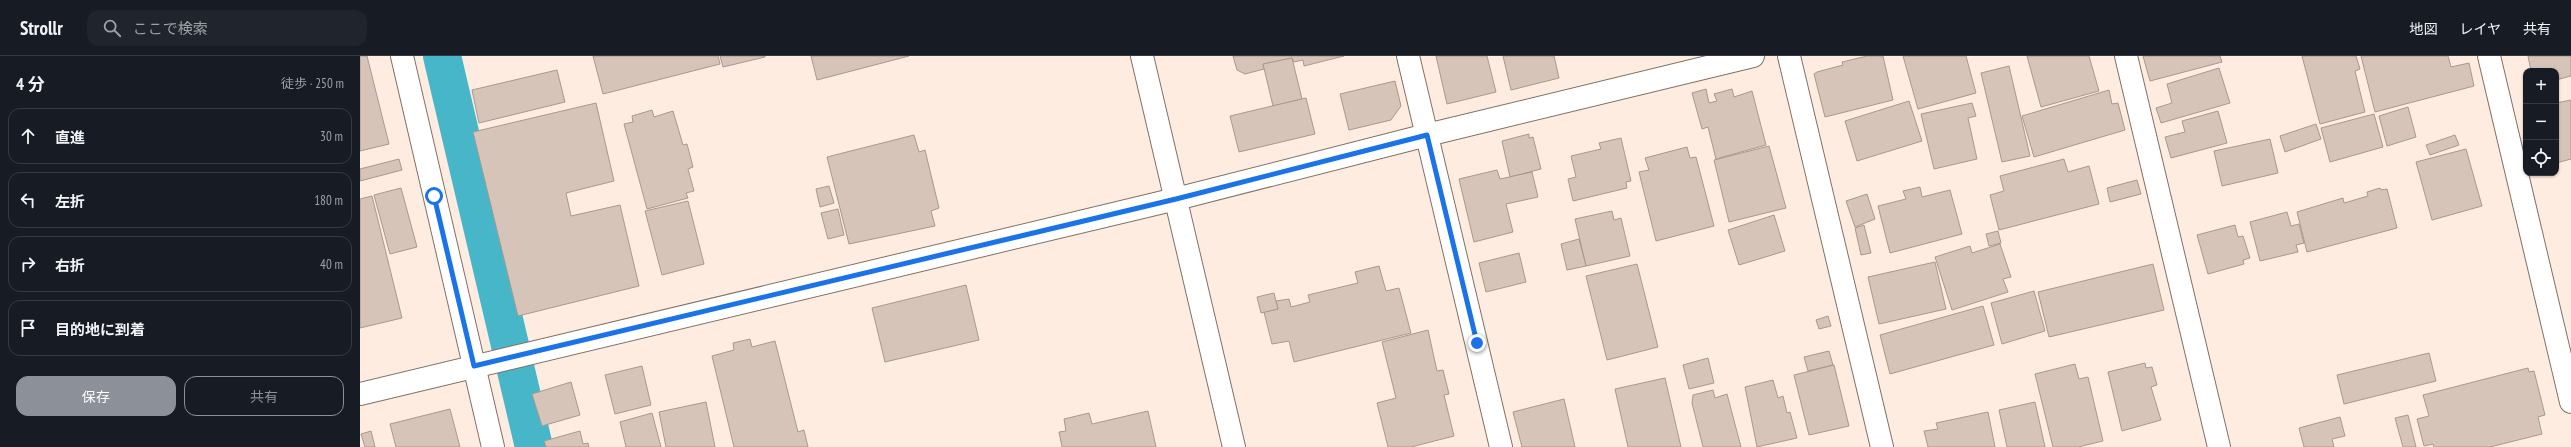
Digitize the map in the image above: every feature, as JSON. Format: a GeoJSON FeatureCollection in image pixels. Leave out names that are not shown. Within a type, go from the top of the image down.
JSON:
{"type":"FeatureCollection","features":[{"type":"Feature","properties":{"kind":"street"},"geometry":{"type":"LineString","coordinates":[[402,56],[493,447]]}},
{"type":"Feature","properties":{"kind":"street"},"geometry":{"type":"LineString","coordinates":[[1142,56],[1234,447]]}},
{"type":"Feature","properties":{"kind":"street"},"geometry":{"type":"LineString","coordinates":[[1408,56],[1501,447]]}},
{"type":"Feature","properties":{"kind":"street"},"geometry":{"type":"LineString","coordinates":[[360,394],[1176,199],[1427,135],[1753,56]]}},
{"type":"Feature","properties":{"kind":"street"},"geometry":{"type":"LineString","coordinates":[[1789,56],[1882,447]]}},
{"type":"Feature","properties":{"kind":"street"},"geometry":{"type":"LineString","coordinates":[[2126,56],[2218,447]]}},
{"type":"Feature","properties":{"kind":"street"},"geometry":{"type":"LineString","coordinates":[[2489,56],[2571,402]]}},
{"type":"Feature","properties":{"kind":"building"},"geometry":{"type":"Polygon","coordinates":[[[360,56],[367,56],[389,144],[360,151],[360,56]]]}},
{"type":"Feature","properties":{"kind":"building"},"geometry":{"type":"Polygon","coordinates":[[[593,56],[718,56],[720,64],[603,94],[593,56]]]}},
{"type":"Feature","properties":{"kind":"building"},"geometry":{"type":"Polygon","coordinates":[[[720,56],[765,56],[765,57],[723,67],[720,56]]]}},
{"type":"Feature","properties":{"kind":"building"},"geometry":{"type":"Polygon","coordinates":[[[811,56],[909,56],[817,80],[811,56]]]}},
{"type":"Feature","properties":{"kind":"building"},"geometry":{"type":"Polygon","coordinates":[[[1233,56],[1344,56],[1304,66],[1303,60],[1294,62],[1292,58],[1263,64],[1264,69],[1245,74],[1237,70],[1233,56]]]}},
{"type":"Feature","properties":{"kind":"building"},"geometry":{"type":"Polygon","coordinates":[[[1436,56],[1487,56],[1496,92],[1447,104],[1436,56]]]}},
{"type":"Feature","properties":{"kind":"building"},"geometry":{"type":"Polygon","coordinates":[[[1503,56],[1554,56],[1559,78],[1511,90],[1503,56]]]}},
{"type":"Feature","properties":{"kind":"building"},"geometry":{"type":"Polygon","coordinates":[[[1867,56],[1883,56],[1893,100],[1825,117],[1814,74],[1843,65],[1842,62],[1867,56]]]}},
{"type":"Feature","properties":{"kind":"building"},"geometry":{"type":"Polygon","coordinates":[[[1903,56],[1966,56],[1976,93],[1918,109],[1903,56]]]}},
{"type":"Feature","properties":{"kind":"building"},"geometry":{"type":"Polygon","coordinates":[[[2027,56],[2089,56],[2099,91],[2041,107],[2027,56]]]}},
{"type":"Feature","properties":{"kind":"building"},"geometry":{"type":"Polygon","coordinates":[[[2143,56],[2220,56],[2222,62],[2150,81],[2143,56]]]}},
{"type":"Feature","properties":{"kind":"building"},"geometry":{"type":"Polygon","coordinates":[[[2302,56],[2356,56],[2360,69],[2355,71],[2365,112],[2320,124],[2302,56]]]}},
{"type":"Feature","properties":{"kind":"building"},"geometry":{"type":"Polygon","coordinates":[[[2361,56],[2448,56],[2451,67],[2469,63],[2474,86],[2375,112],[2361,56]]]}},
{"type":"Feature","properties":{"kind":"building"},"geometry":{"type":"Polygon","coordinates":[[[2528,56],[2571,56],[2571,76],[2559,79],[2559,68],[2530,68],[2528,56]]]}},
{"type":"Feature","properties":{"kind":"building"},"geometry":{"type":"Polygon","coordinates":[[[1292,58],[1302,99],[1273,106],[1263,64],[1292,58]]]}},
{"type":"Feature","properties":{"kind":"building"},"geometry":{"type":"Polygon","coordinates":[[[2009,66],[2030,156],[2002,162],[1981,73],[2009,66]]]}},
{"type":"Feature","properties":{"kind":"building"},"geometry":{"type":"Polygon","coordinates":[[[2219,68],[2230,103],[2161,123],[2156,108],[2172,103],[2167,84],[2219,68]]]}},
{"type":"Feature","properties":{"kind":"building"},"geometry":{"type":"Polygon","coordinates":[[[557,70],[565,102],[479,123],[472,90],[557,70]]]}},
{"type":"Feature","properties":{"kind":"building"},"geometry":{"type":"Polygon","coordinates":[[[1395,81],[1401,106],[1391,120],[1349,130],[1340,94],[1395,81]]]}},
{"type":"Feature","properties":{"kind":"building"},"geometry":{"type":"Polygon","coordinates":[[[1706,89],[1709,103],[1717,101],[1714,94],[1732,89],[1734,97],[1752,91],[1766,145],[1716,159],[1708,127],[1702,129],[1692,93],[1706,89]]]}},
{"type":"Feature","properties":{"kind":"building"},"geometry":{"type":"Polygon","coordinates":[[[2109,90],[2112,104],[2118,103],[2125,130],[2034,157],[2022,116],[2109,90]]]}},
{"type":"Feature","properties":{"kind":"building"},"geometry":{"type":"Polygon","coordinates":[[[1306,98],[1315,134],[1239,152],[1230,116],[1306,98]]]}},
{"type":"Feature","properties":{"kind":"building"},"geometry":{"type":"Polygon","coordinates":[[[2571,100],[2571,159],[2559,162],[2559,104],[2559,102],[2571,100]]]}},
{"type":"Feature","properties":{"kind":"building"},"geometry":{"type":"Polygon","coordinates":[[[1909,101],[1922,141],[1857,161],[1845,121],[1909,101]]]}},
{"type":"Feature","properties":{"kind":"building"},"geometry":{"type":"Polygon","coordinates":[[[596,103],[614,181],[566,193],[571,216],[620,205],[639,286],[518,316],[473,132],[596,103]]]}},
{"type":"Feature","properties":{"kind":"building"},"geometry":{"type":"Polygon","coordinates":[[[1972,103],[1976,116],[1968,118],[1977,159],[1934,169],[1921,114],[1972,103]]]}},
{"type":"Feature","properties":{"kind":"building"},"geometry":{"type":"Polygon","coordinates":[[[2408,107],[2416,137],[2387,146],[2379,116],[2408,107]]]}},
{"type":"Feature","properties":{"kind":"building"},"geometry":{"type":"Polygon","coordinates":[[[652,110],[654,117],[673,111],[683,145],[687,144],[693,167],[688,169],[694,191],[686,193],[688,198],[647,209],[624,124],[633,122],[632,116],[652,110]]]}},
{"type":"Feature","properties":{"kind":"building"},"geometry":{"type":"Polygon","coordinates":[[[2218,111],[2227,143],[2171,158],[2165,137],[2185,132],[2182,121],[2218,111]]]}},
{"type":"Feature","properties":{"kind":"building"},"geometry":{"type":"Polygon","coordinates":[[[2374,114],[2383,147],[2330,162],[2321,128],[2374,114]]]}},
{"type":"Feature","properties":{"kind":"building"},"geometry":{"type":"Polygon","coordinates":[[[2316,124],[2321,139],[2285,152],[2280,136],[2316,124]]]}},
{"type":"Feature","properties":{"kind":"building"},"geometry":{"type":"Polygon","coordinates":[[[1529,134],[1529,138],[1533,137],[1541,169],[1510,177],[1502,141],[1529,134]]]}},
{"type":"Feature","properties":{"kind":"building"},"geometry":{"type":"Polygon","coordinates":[[[914,135],[919,152],[925,150],[939,208],[931,211],[935,226],[849,244],[827,157],[914,135]]]}},
{"type":"Feature","properties":{"kind":"building"},"geometry":{"type":"Polygon","coordinates":[[[2455,135],[2459,145],[2430,155],[2426,145],[2455,135]]]}},
{"type":"Feature","properties":{"kind":"building"},"geometry":{"type":"Polygon","coordinates":[[[1621,138],[1631,181],[1626,182],[1627,188],[1573,201],[1568,179],[1576,177],[1571,156],[1601,149],[1599,143],[1621,138]]]}},
{"type":"Feature","properties":{"kind":"building"},"geometry":{"type":"Polygon","coordinates":[[[2270,139],[2278,173],[2222,186],[2214,151],[2270,139]]]}},
{"type":"Feature","properties":{"kind":"building"},"geometry":{"type":"Polygon","coordinates":[[[1769,146],[1786,208],[1729,222],[1714,160],[1769,146]]]}},
{"type":"Feature","properties":{"kind":"building"},"geometry":{"type":"Polygon","coordinates":[[[1687,147],[1690,158],[1696,157],[1714,226],[1656,241],[1639,172],[1649,170],[1645,158],[1687,147]]]}},
{"type":"Feature","properties":{"kind":"building"},"geometry":{"type":"Polygon","coordinates":[[[2466,149],[2482,206],[2432,220],[2416,162],[2466,149]]]}},
{"type":"Feature","properties":{"kind":"building"},"geometry":{"type":"Polygon","coordinates":[[[399,159],[402,170],[360,181],[360,169],[399,159]]]}},
{"type":"Feature","properties":{"kind":"building"},"geometry":{"type":"Polygon","coordinates":[[[2064,159],[2068,172],[2089,166],[2099,204],[1999,230],[1990,195],[2004,191],[2000,176],[2064,159]]]}},
{"type":"Feature","properties":{"kind":"building"},"geometry":{"type":"Polygon","coordinates":[[[1497,170],[1500,179],[1532,172],[1538,197],[1506,204],[1513,232],[1474,242],[1459,179],[1497,170]]]}},
{"type":"Feature","properties":{"kind":"building"},"geometry":{"type":"Polygon","coordinates":[[[2137,180],[2141,194],[2110,202],[2107,188],[2137,180]]]}},
{"type":"Feature","properties":{"kind":"building"},"geometry":{"type":"Polygon","coordinates":[[[829,186],[834,203],[820,207],[816,189],[829,186]]]}},
{"type":"Feature","properties":{"kind":"building"},"geometry":{"type":"Polygon","coordinates":[[[1920,187],[1922,197],[1950,190],[1962,234],[1890,253],[1878,206],[1906,199],[1903,191],[1920,187]]]}},
{"type":"Feature","properties":{"kind":"building"},"geometry":{"type":"Polygon","coordinates":[[[401,188],[417,247],[390,254],[374,195],[401,188]]]}},
{"type":"Feature","properties":{"kind":"building"},"geometry":{"type":"Polygon","coordinates":[[[2380,188],[2381,190],[2387,189],[2397,228],[2307,252],[2297,212],[2343,198],[2344,203],[2368,196],[2367,192],[2380,188]]]}},
{"type":"Feature","properties":{"kind":"building"},"geometry":{"type":"Polygon","coordinates":[[[1867,194],[1875,219],[1855,227],[1846,201],[1867,194]]]}},
{"type":"Feature","properties":{"kind":"building"},"geometry":{"type":"Polygon","coordinates":[[[372,196],[402,318],[360,328],[360,199],[372,196]]]}},
{"type":"Feature","properties":{"kind":"building"},"geometry":{"type":"Polygon","coordinates":[[[688,201],[704,264],[662,275],[645,211],[688,201]]]}},
{"type":"Feature","properties":{"kind":"building"},"geometry":{"type":"Polygon","coordinates":[[[838,209],[844,235],[828,239],[821,213],[838,209]]]}},
{"type":"Feature","properties":{"kind":"building"},"geometry":{"type":"Polygon","coordinates":[[[1612,211],[1614,220],[1621,218],[1630,256],[1586,266],[1575,219],[1612,211]]]}},
{"type":"Feature","properties":{"kind":"building"},"geometry":{"type":"Polygon","coordinates":[[[2287,212],[2291,226],[2299,224],[2304,243],[2296,245],[2298,252],[2260,261],[2250,222],[2287,212]]]}},
{"type":"Feature","properties":{"kind":"building"},"geometry":{"type":"Polygon","coordinates":[[[1774,215],[1785,251],[1739,265],[1728,230],[1774,215]]]}},
{"type":"Feature","properties":{"kind":"building"},"geometry":{"type":"Polygon","coordinates":[[[1864,225],[1871,253],[1861,255],[1855,228],[1864,225]]]}},
{"type":"Feature","properties":{"kind":"building"},"geometry":{"type":"Polygon","coordinates":[[[2235,225],[2238,237],[2243,236],[2250,258],[2243,260],[2244,264],[2208,274],[2197,235],[2235,225]]]}},
{"type":"Feature","properties":{"kind":"building"},"geometry":{"type":"Polygon","coordinates":[[[1998,231],[2001,243],[1989,246],[1986,234],[1998,231]]]}},
{"type":"Feature","properties":{"kind":"building"},"geometry":{"type":"Polygon","coordinates":[[[1579,239],[1586,266],[1567,270],[1561,244],[1579,239]]]}},
{"type":"Feature","properties":{"kind":"building"},"geometry":{"type":"Polygon","coordinates":[[[2000,244],[2011,277],[2003,279],[2008,292],[1952,310],[1935,257],[1970,246],[1972,253],[2000,244]]]}},
{"type":"Feature","properties":{"kind":"building"},"geometry":{"type":"Polygon","coordinates":[[[1519,253],[1526,282],[1486,292],[1479,263],[1519,253]]]}},
{"type":"Feature","properties":{"kind":"building"},"geometry":{"type":"Polygon","coordinates":[[[1935,262],[1946,309],[1879,324],[1868,277],[1935,262]]]}},
{"type":"Feature","properties":{"kind":"building"},"geometry":{"type":"Polygon","coordinates":[[[1637,264],[1658,347],[1607,360],[1586,276],[1637,264]]]}},
{"type":"Feature","properties":{"kind":"building"},"geometry":{"type":"Polygon","coordinates":[[[2153,264],[2164,310],[2049,337],[2038,292],[2153,264]]]}},
{"type":"Feature","properties":{"kind":"building"},"geometry":{"type":"Polygon","coordinates":[[[1379,266],[1386,291],[1399,288],[1411,333],[1294,362],[1289,341],[1272,344],[1264,312],[1278,309],[1276,301],[1289,299],[1291,307],[1310,302],[1308,295],[1358,283],[1355,272],[1379,266]]]}},
{"type":"Feature","properties":{"kind":"building"},"geometry":{"type":"Polygon","coordinates":[[[966,285],[979,340],[885,362],[872,308],[966,285]]]}},
{"type":"Feature","properties":{"kind":"building"},"geometry":{"type":"Polygon","coordinates":[[[2034,291],[2045,331],[2002,344],[1991,303],[2034,291]]]}},
{"type":"Feature","properties":{"kind":"building"},"geometry":{"type":"Polygon","coordinates":[[[1274,293],[1278,309],[1261,313],[1257,297],[1274,293]]]}},
{"type":"Feature","properties":{"kind":"building"},"geometry":{"type":"Polygon","coordinates":[[[1983,306],[1994,345],[1890,374],[1880,335],[1983,306]]]}},
{"type":"Feature","properties":{"kind":"building"},"geometry":{"type":"Polygon","coordinates":[[[1828,316],[1831,326],[1819,329],[1816,320],[1828,316]]]}},
{"type":"Feature","properties":{"kind":"building"},"geometry":{"type":"Polygon","coordinates":[[[1428,330],[1437,371],[1443,370],[1449,394],[1444,395],[1454,436],[1411,447],[1388,447],[1377,403],[1396,398],[1382,342],[1428,330]]]}},
{"type":"Feature","properties":{"kind":"building"},"geometry":{"type":"Polygon","coordinates":[[[750,339],[752,347],[775,341],[798,432],[804,430],[808,447],[734,447],[712,356],[734,350],[733,343],[750,339]]]}},
{"type":"Feature","properties":{"kind":"building"},"geometry":{"type":"Polygon","coordinates":[[[1829,351],[1833,365],[1808,371],[1804,357],[1829,351]]]}},
{"type":"Feature","properties":{"kind":"building"},"geometry":{"type":"Polygon","coordinates":[[[2429,353],[2436,381],[2344,404],[2337,375],[2429,353]]]}},
{"type":"Feature","properties":{"kind":"building"},"geometry":{"type":"Polygon","coordinates":[[[1708,358],[1714,383],[1689,389],[1683,365],[1708,358]]]}},
{"type":"Feature","properties":{"kind":"building"},"geometry":{"type":"Polygon","coordinates":[[[2145,363],[2146,368],[2152,367],[2157,385],[2151,387],[2161,420],[2122,431],[2108,372],[2145,363]]]}},
{"type":"Feature","properties":{"kind":"building"},"geometry":{"type":"Polygon","coordinates":[[[2075,364],[2079,379],[2088,377],[2103,441],[2078,447],[2053,447],[2035,374],[2075,364]]]}},
{"type":"Feature","properties":{"kind":"building"},"geometry":{"type":"Polygon","coordinates":[[[1834,365],[1849,426],[1809,435],[1794,375],[1834,365]]]}},
{"type":"Feature","properties":{"kind":"building"},"geometry":{"type":"Polygon","coordinates":[[[642,366],[651,405],[615,414],[605,375],[642,366]]]}},
{"type":"Feature","properties":{"kind":"building"},"geometry":{"type":"Polygon","coordinates":[[[2528,368],[2529,372],[2534,371],[2545,415],[2538,417],[2542,434],[2490,447],[2434,447],[2433,444],[2424,446],[2417,419],[2429,416],[2423,395],[2528,368]]]}},
{"type":"Feature","properties":{"kind":"building"},"geometry":{"type":"Polygon","coordinates":[[[1665,378],[1681,447],[1628,447],[1615,389],[1665,378]]]}},
{"type":"Feature","properties":{"kind":"building"},"geometry":{"type":"Polygon","coordinates":[[[1773,380],[1778,398],[1783,396],[1787,413],[1790,412],[1797,438],[1757,447],[1745,387],[1773,380]]]}},
{"type":"Feature","properties":{"kind":"building"},"geometry":{"type":"Polygon","coordinates":[[[571,382],[580,415],[542,426],[532,394],[571,382]]]}},
{"type":"Feature","properties":{"kind":"building"},"geometry":{"type":"Polygon","coordinates":[[[1713,390],[1715,398],[1727,394],[1741,447],[1703,447],[1692,403],[1693,395],[1713,390]]]}},
{"type":"Feature","properties":{"kind":"building"},"geometry":{"type":"Polygon","coordinates":[[[1564,399],[1575,447],[1522,447],[1513,412],[1564,399]]]}},
{"type":"Feature","properties":{"kind":"building"},"geometry":{"type":"Polygon","coordinates":[[[706,402],[715,447],[666,447],[659,412],[706,402]]]}},
{"type":"Feature","properties":{"kind":"building"},"geometry":{"type":"Polygon","coordinates":[[[2035,402],[2045,447],[2007,447],[1999,410],[2035,402]]]}},
{"type":"Feature","properties":{"kind":"building"},"geometry":{"type":"Polygon","coordinates":[[[450,409],[460,447],[396,447],[390,424],[450,409]]]}},
{"type":"Feature","properties":{"kind":"building"},"geometry":{"type":"Polygon","coordinates":[[[1148,411],[1156,447],[1062,447],[1059,432],[1066,431],[1064,419],[1089,413],[1092,424],[1148,411]]]}},
{"type":"Feature","properties":{"kind":"building"},"geometry":{"type":"Polygon","coordinates":[[[1988,412],[1995,447],[1928,447],[1924,431],[1938,429],[1936,423],[1988,412]]]}},
{"type":"Feature","properties":{"kind":"building"},"geometry":{"type":"Polygon","coordinates":[[[652,413],[661,447],[626,447],[620,422],[652,413]]]}},
{"type":"Feature","properties":{"kind":"building"},"geometry":{"type":"Polygon","coordinates":[[[2408,415],[2416,447],[2403,447],[2395,418],[2408,415]]]}},
{"type":"Feature","properties":{"kind":"building"},"geometry":{"type":"Polygon","coordinates":[[[2340,417],[2345,436],[2332,439],[2334,447],[2304,447],[2299,428],[2340,417]]]}},
{"type":"Feature","properties":{"kind":"building"},"geometry":{"type":"Polygon","coordinates":[[[371,431],[375,447],[365,447],[361,434],[371,431]]]}},
{"type":"Feature","properties":{"kind":"building"},"geometry":{"type":"Polygon","coordinates":[[[580,431],[583,444],[588,443],[589,447],[546,447],[544,441],[580,431]]]}},
{"type":"Feature","properties":{"kind":"waterway"},"geometry":{"type":"LineString","coordinates":[[442,56],[534,447]]}},
{"type":"Feature","properties":{"kind":"route"},"geometry":{"type":"LineString","coordinates":[[434,196],[474,366],[1176,199],[1427,135],[1477,343]]}}]}
